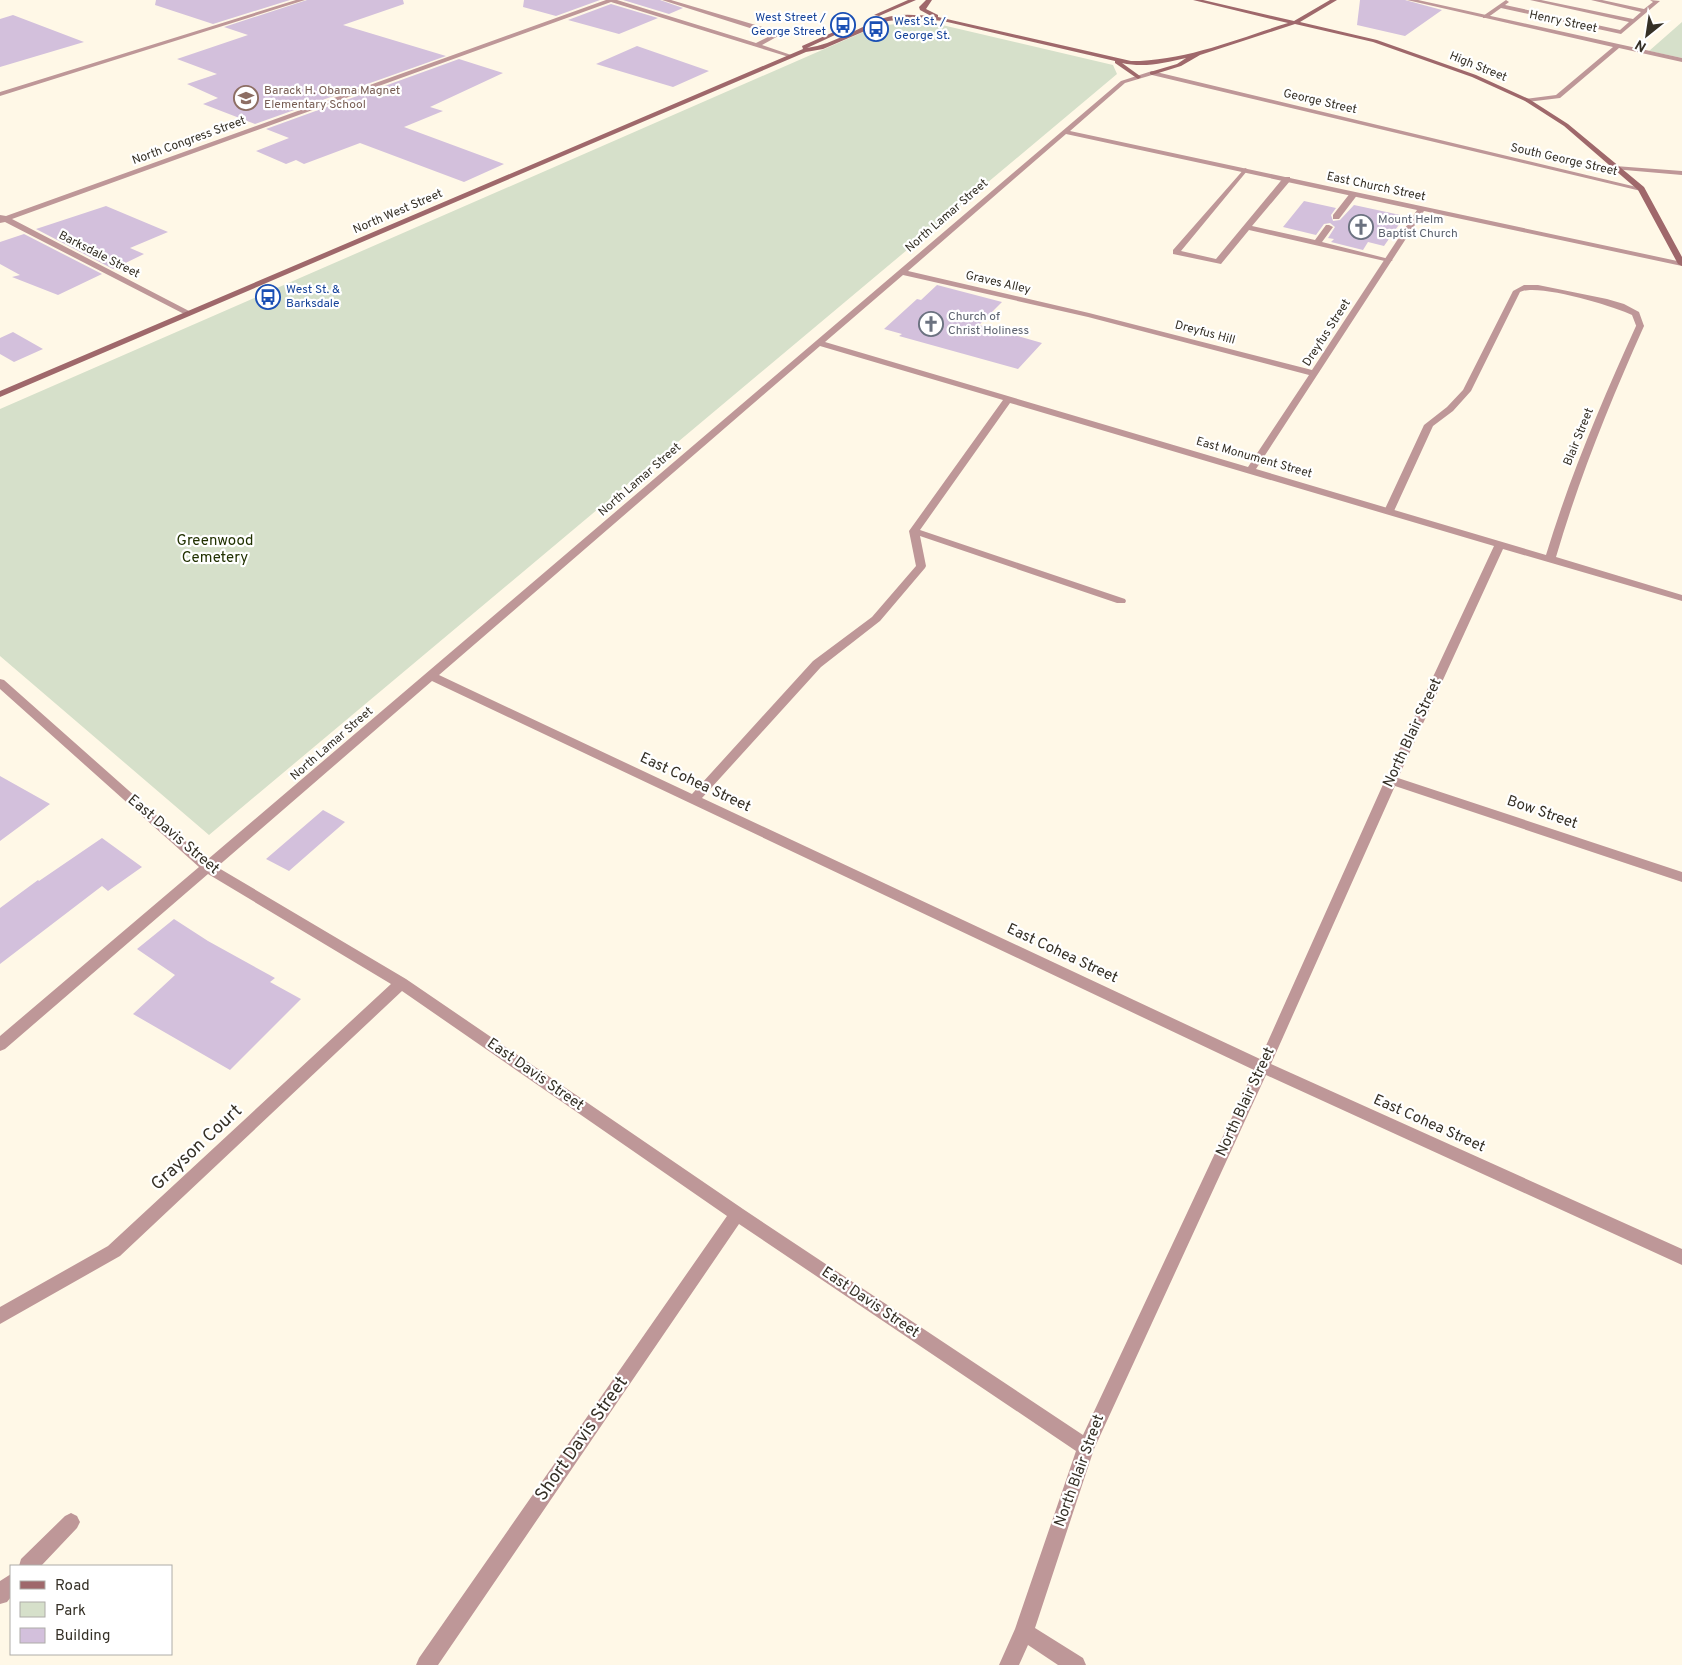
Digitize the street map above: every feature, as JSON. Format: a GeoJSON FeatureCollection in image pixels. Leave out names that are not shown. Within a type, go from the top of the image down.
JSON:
{"type":"FeatureCollection","features":[{"type":"Feature","properties":{"kind":"street"},"geometry":{"type":"LineString","coordinates":[[0,94],[302,0]]}},
{"type":"Feature","properties":{"kind":"street"},"geometry":{"type":"LineString","coordinates":[[611,0],[791,56]]}},
{"type":"Feature","properties":{"kind":"street","name":"North Congress Street"},"geometry":{"type":"LineString","coordinates":[[2,219],[611,0]]}},
{"type":"Feature","properties":{"kind":"street"},"geometry":{"type":"LineString","coordinates":[[665,0],[768,30],[776,35],[757,45]]}},
{"type":"Feature","properties":{"kind":"street"},"geometry":{"type":"LineString","coordinates":[[866,20],[913,0]]}},
{"type":"Feature","properties":{"kind":"street"},"geometry":{"type":"LineString","coordinates":[[929,0],[923,4],[923,10],[944,19],[1103,57],[1144,64],[1198,54]]}},
{"type":"Feature","properties":{"kind":"street","name":"High Street"},"geometry":{"type":"LineString","coordinates":[[1196,0],[1374,41],[1474,76],[1527,100],[1566,125],[1640,190],[1682,264]]}},
{"type":"Feature","properties":{"kind":"street","name":"North Lamar Street"},"geometry":{"type":"LineString","coordinates":[[0,1045],[1123,82],[1179,65],[1198,54],[1296,22],[1334,0]]}},
{"type":"Feature","properties":{"kind":"street","name":"Henry Street"},"geometry":{"type":"LineString","coordinates":[[1410,0],[1682,60]]}},
{"type":"Feature","properties":{"kind":"street"},"geometry":{"type":"LineString","coordinates":[[1485,17],[1509,0]]}},
{"type":"Feature","properties":{"kind":"street"},"geometry":{"type":"LineString","coordinates":[[1533,0],[1634,21]]}},
{"type":"Feature","properties":{"kind":"street"},"geometry":{"type":"LineString","coordinates":[[1594,0],[1646,11]]}},
{"type":"Feature","properties":{"kind":"street"},"geometry":{"type":"LineString","coordinates":[[1500,6],[1621,32],[1658,1],[1653,0]]}},
{"type":"Feature","properties":{"kind":"street","name":"North West Street"},"geometry":{"type":"LineString","coordinates":[[0,394],[805,50],[821,48],[880,21],[904,16],[944,19]]}},
{"type":"Feature","properties":{"kind":"street","name":"North West Street"},"geometry":{"type":"LineString","coordinates":[[805,50],[806,45],[858,23]]}},
{"type":"Feature","properties":{"kind":"street"},"geometry":{"type":"LineString","coordinates":[[1527,100],[1558,97],[1618,46]]}},
{"type":"Feature","properties":{"kind":"street"},"geometry":{"type":"LineString","coordinates":[[1103,57],[1123,65],[1138,77]]}},
{"type":"Feature","properties":{"kind":"street","name":"George Street"},"geometry":{"type":"LineString","coordinates":[[1152,73],[1482,152]]}},
{"type":"Feature","properties":{"kind":"street","name":"East Church Street"},"geometry":{"type":"LineString","coordinates":[[1065,132],[1682,264]]}},
{"type":"Feature","properties":{"kind":"street","name":"South George Street"},"geometry":{"type":"LineString","coordinates":[[1482,152],[1640,190]]}},
{"type":"Feature","properties":{"kind":"street"},"geometry":{"type":"LineString","coordinates":[[1616,168],[1682,173]]}},
{"type":"Feature","properties":{"kind":"street"},"geometry":{"type":"LineString","coordinates":[[1245,170],[1176,252],[1218,262],[1287,180]]}},
{"type":"Feature","properties":{"kind":"street"},"geometry":{"type":"LineString","coordinates":[[1336,217],[1354,194]]}},
{"type":"Feature","properties":{"kind":"street","name":"Dreyfus Street"},"geometry":{"type":"LineString","coordinates":[[1251,470],[1422,208]]}},
{"type":"Feature","properties":{"kind":"street","name":"Barksdale Street"},"geometry":{"type":"LineString","coordinates":[[2,219],[188,314]]}},
{"type":"Feature","properties":{"kind":"street"},"geometry":{"type":"LineString","coordinates":[[1316,244],[1329,227]]}},
{"type":"Feature","properties":{"kind":"street"},"geometry":{"type":"LineString","coordinates":[[1247,228],[1389,260]]}},
{"type":"Feature","properties":{"kind":"street","name":"Graves Alley"},"geometry":{"type":"LineString","coordinates":[[902,272],[1089,316]]}},
{"type":"Feature","properties":{"kind":"street","name":"Blair Street"},"geometry":{"type":"LineString","coordinates":[[1389,512],[1428,425],[1450,409],[1467,390],[1517,291],[1524,287],[1538,287],[1621,306],[1636,314],[1640,326],[1614,383],[1568,498],[1550,560]]}},
{"type":"Feature","properties":{"kind":"street","name":"Dreyfus Hill"},"geometry":{"type":"LineString","coordinates":[[1089,316],[1315,374]]}},
{"type":"Feature","properties":{"kind":"street","name":"East Monument Street"},"geometry":{"type":"LineString","coordinates":[[818,344],[1682,598]]}},
{"type":"Feature","properties":{"kind":"street"},"geometry":{"type":"LineString","coordinates":[[693,800],[817,664],[876,619],[921,566],[914,531],[1008,399]]}},
{"type":"Feature","properties":{"kind":"street"},"geometry":{"type":"LineString","coordinates":[[914,531],[1121,601]]}},
{"type":"Feature","properties":{"kind":"street","name":"North Blair Street"},"geometry":{"type":"LineString","coordinates":[[1009,1665],[1024,1632],[1086,1447],[1500,545]]}},
{"type":"Feature","properties":{"kind":"street","name":"East Cohea Street"},"geometry":{"type":"LineString","coordinates":[[430,676],[1262,1066],[1682,1257]]}},
{"type":"Feature","properties":{"kind":"street","name":"East Davis Street"},"geometry":{"type":"LineString","coordinates":[[0,683],[207,867],[401,983],[737,1214],[1086,1447]]}},
{"type":"Feature","properties":{"kind":"street","name":"Bow Street"},"geometry":{"type":"LineString","coordinates":[[1391,780],[1682,877]]}},
{"type":"Feature","properties":{"kind":"street","name":"Grayson Court"},"geometry":{"type":"LineString","coordinates":[[0,1316],[114,1250],[401,983]]}},
{"type":"Feature","properties":{"kind":"street","name":"Short Davis Street"},"geometry":{"type":"LineString","coordinates":[[426,1665],[737,1214]]}},
{"type":"Feature","properties":{"kind":"street"},"geometry":{"type":"LineString","coordinates":[[29,1565],[71,1522]]}},
{"type":"Feature","properties":{"kind":"street"},"geometry":{"type":"LineString","coordinates":[[0,1595],[10,1584]]}},
{"type":"Feature","properties":{"kind":"street"},"geometry":{"type":"LineString","coordinates":[[1024,1632],[1076,1665]]}},
{"type":"Feature","properties":{"kind":"green space","name":"Greenwood Cemetery"},"geometry":{"type":"Polygon","coordinates":[[[925,21],[1113,65],[1117,74],[209,835],[0,656],[0,409],[877,26],[925,21]]]}},
{"type":"Feature","properties":{"kind":"green space"},"geometry":{"type":"Polygon","coordinates":[[[1682,22],[1682,58],[1649,51],[1682,22]]]}},
{"type":"Feature","properties":{"kind":"building"},"geometry":{"type":"Polygon","coordinates":[[[156,0],[290,0],[213,24],[155,5],[156,0]]]}},
{"type":"Feature","properties":{"kind":"building"},"geometry":{"type":"Polygon","coordinates":[[[307,0],[403,0],[404,4],[343,25],[446,56],[255,124],[203,104],[218,98],[187,84],[217,74],[177,59],[248,35],[224,27],[307,0]]]}},
{"type":"Feature","properties":{"kind":"building"},"geometry":{"type":"Polygon","coordinates":[[[524,0],[600,0],[556,16],[523,7],[524,0]]]}},
{"type":"Feature","properties":{"kind":"building"},"geometry":{"type":"Polygon","coordinates":[[[623,0],[660,0],[683,8],[669,14],[623,0]]]}},
{"type":"Feature","properties":{"kind":"building"},"geometry":{"type":"Polygon","coordinates":[[[1360,0],[1405,0],[1442,10],[1405,36],[1357,25],[1360,0]]]}},
{"type":"Feature","properties":{"kind":"building"},"geometry":{"type":"Polygon","coordinates":[[[611,4],[658,18],[619,34],[568,20],[611,4]]]}},
{"type":"Feature","properties":{"kind":"building"},"geometry":{"type":"Polygon","coordinates":[[[13,15],[84,42],[0,67],[0,19],[13,15]]]}},
{"type":"Feature","properties":{"kind":"building"},"geometry":{"type":"Polygon","coordinates":[[[637,46],[709,71],[673,87],[596,64],[637,46]]]}},
{"type":"Feature","properties":{"kind":"building"},"geometry":{"type":"Polygon","coordinates":[[[459,59],[503,73],[430,107],[443,111],[404,127],[504,164],[464,182],[360,143],[304,164],[296,160],[286,164],[256,151],[289,138],[266,129],[459,59]]]}},
{"type":"Feature","properties":{"kind":"building","name":"Mount Helm Baptist Church"},"geometry":{"type":"Polygon","coordinates":[[[1304,201],[1336,208],[1331,215],[1333,221],[1340,220],[1354,205],[1405,216],[1384,246],[1368,242],[1363,250],[1331,242],[1334,239],[1328,238],[1335,227],[1330,223],[1324,224],[1316,235],[1283,227],[1304,201]]]}},
{"type":"Feature","properties":{"kind":"building"},"geometry":{"type":"Polygon","coordinates":[[[106,206],[168,232],[130,248],[144,254],[113,269],[36,229],[106,206]]]}},
{"type":"Feature","properties":{"kind":"building"},"geometry":{"type":"Polygon","coordinates":[[[24,234],[102,274],[58,295],[12,277],[20,275],[0,264],[0,242],[24,234]]]}},
{"type":"Feature","properties":{"kind":"building","name":"Church of Christ Holiness"},"geometry":{"type":"Polygon","coordinates":[[[937,285],[1002,302],[979,325],[1042,343],[1018,369],[899,336],[902,334],[884,329],[917,299],[921,300],[937,285]]]}},
{"type":"Feature","properties":{"kind":"building"},"geometry":{"type":"Polygon","coordinates":[[[13,332],[43,349],[14,362],[0,354],[0,338],[13,332]]]}},
{"type":"Feature","properties":{"kind":"building"},"geometry":{"type":"Polygon","coordinates":[[[0,776],[50,804],[0,841],[0,776]]]}},
{"type":"Feature","properties":{"kind":"building"},"geometry":{"type":"Polygon","coordinates":[[[323,810],[345,822],[289,871],[266,859],[323,810]]]}},
{"type":"Feature","properties":{"kind":"building"},"geometry":{"type":"Polygon","coordinates":[[[102,838],[142,867],[108,891],[102,886],[0,964],[0,908],[38,880],[102,838]]]}},
{"type":"Feature","properties":{"kind":"building"},"geometry":{"type":"Polygon","coordinates":[[[174,919],[208,941],[275,978],[270,982],[301,999],[230,1070],[133,1014],[175,975],[137,949],[174,919]]]}},
{"type":"Feature","properties":{"kind":"place","name":"West Street / George Street"},"geometry":{"type":"Point","coordinates":[843,25]}},
{"type":"Feature","properties":{"kind":"place","name":"West St. / George St."},"geometry":{"type":"Point","coordinates":[876,29]}},
{"type":"Feature","properties":{"kind":"place","name":"Barack H. Obama Magnet Elementary School"},"geometry":{"type":"Point","coordinates":[246,98]}},
{"type":"Feature","properties":{"kind":"place","name":"Mount Helm Baptist Church"},"geometry":{"type":"Point","coordinates":[1361,227]}},
{"type":"Feature","properties":{"kind":"place","name":"West St. & Barksdale"},"geometry":{"type":"Point","coordinates":[268,297]}},
{"type":"Feature","properties":{"kind":"place","name":"Church of Christ Holiness"},"geometry":{"type":"Point","coordinates":[931,324]}}]}
